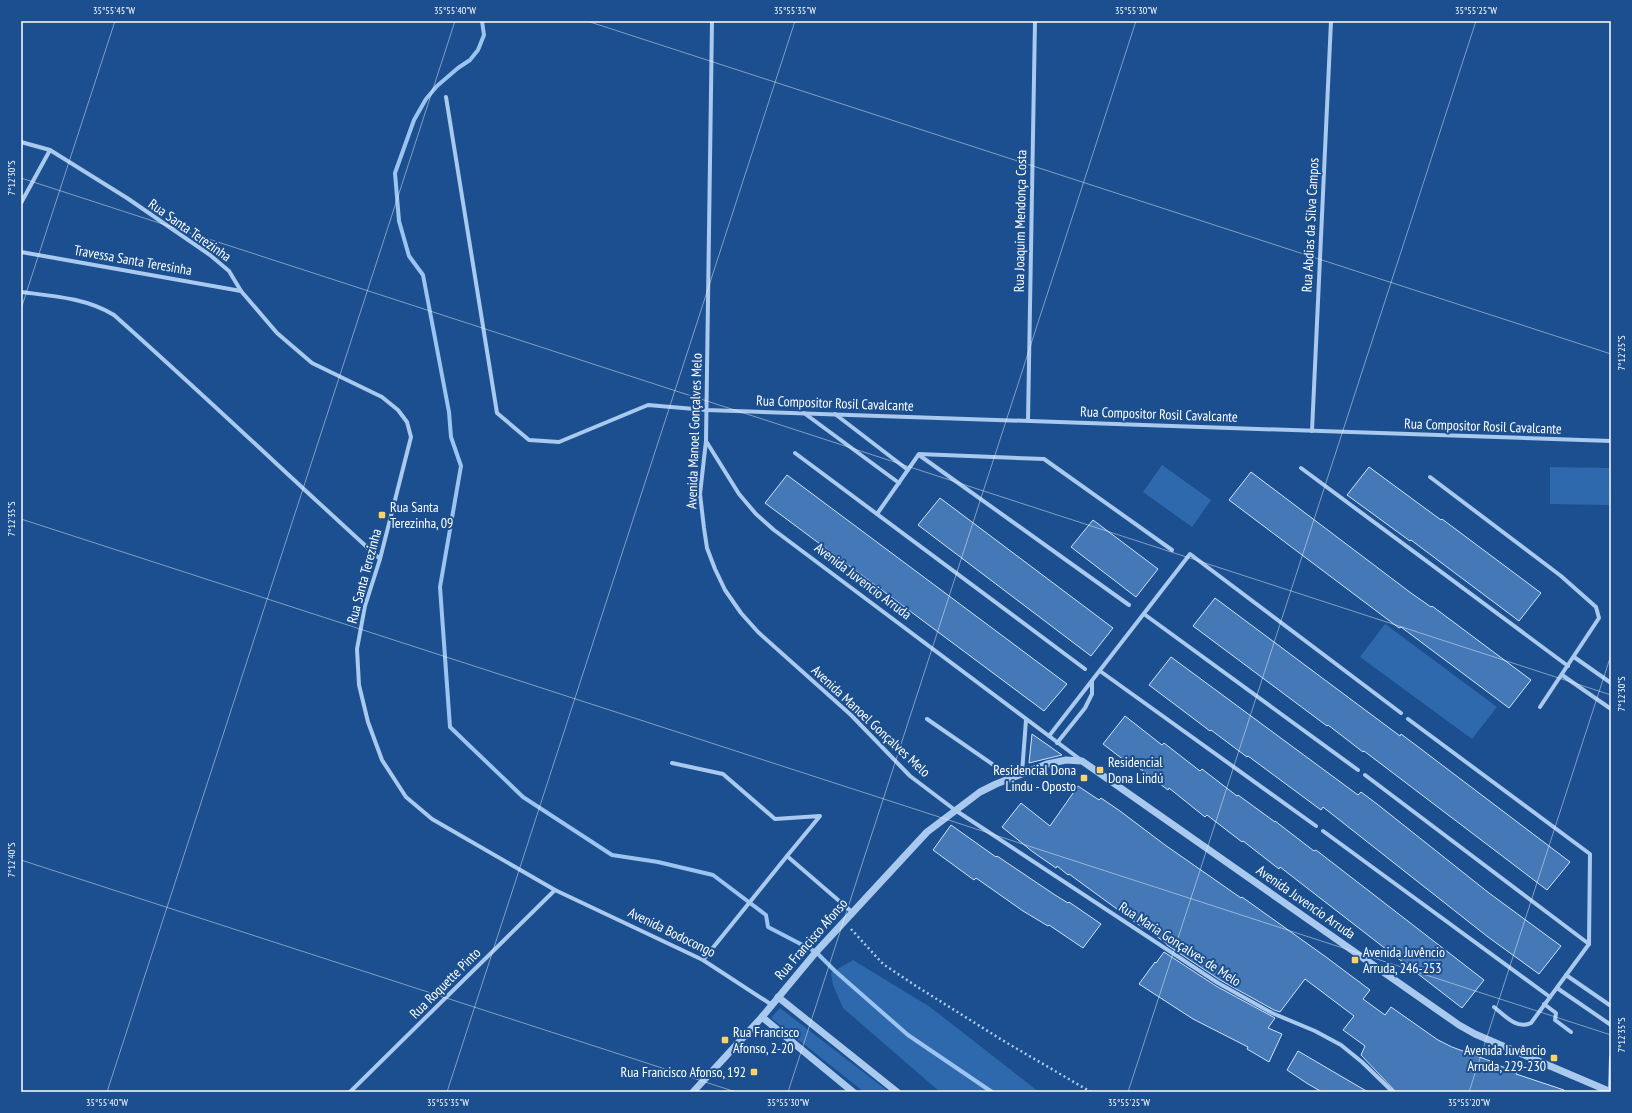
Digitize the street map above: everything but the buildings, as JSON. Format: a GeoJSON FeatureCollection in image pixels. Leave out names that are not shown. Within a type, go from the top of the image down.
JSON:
{"type":"FeatureCollection","features":[{"type":"Feature","properties":{"kind":"street","name":"Avenida Manoel Gonçalves Melo"},"geometry":{"type":"LineString","coordinates":[[712,21],[706,441],[700,494],[707,548],[725,590],[741,613],[758,632],[851,715],[910,776],[955,810]]}},
{"type":"Feature","properties":{"kind":"street","name":"Rua Joaquim Mendonça Costa"},"geometry":{"type":"LineString","coordinates":[[1028,421],[1035,21]]}},
{"type":"Feature","properties":{"kind":"street","name":"Rua Abdias da Silva Campos"},"geometry":{"type":"LineString","coordinates":[[1312,431],[1331,21]]}},
{"type":"Feature","properties":{"kind":"street","name":"Rua Compositor Rosil Cavalcante"},"geometry":{"type":"LineString","coordinates":[[446,97],[497,413],[529,440],[559,442],[648,405],[706,410],[1611,441]]}},
{"type":"Feature","properties":{"kind":"street","name":"Rua Santa Terezinha"},"geometry":{"type":"LineString","coordinates":[[21,142],[50,150],[191,241],[229,271],[241,291],[277,333],[312,363],[382,397],[398,410],[407,422],[411,437],[380,559],[365,606],[357,649],[359,685],[368,722],[382,760],[406,797],[432,819],[555,890]]}},
{"type":"Feature","properties":{"kind":"street"},"geometry":{"type":"LineString","coordinates":[[21,203],[50,150]]}},
{"type":"Feature","properties":{"kind":"street","name":"Travessa Santa Teresinha"},"geometry":{"type":"LineString","coordinates":[[21,252],[241,291]]}},
{"type":"Feature","properties":{"kind":"street"},"geometry":{"type":"LineString","coordinates":[[21,292],[66,297],[100,307],[114,315],[235,424],[309,495],[380,559]]}},
{"type":"Feature","properties":{"kind":"street"},"geometry":{"type":"LineString","coordinates":[[804,413],[899,483]]}},
{"type":"Feature","properties":{"kind":"street"},"geometry":{"type":"LineString","coordinates":[[834,414],[908,470]]}},
{"type":"Feature","properties":{"kind":"street","name":"Avenida Juvencio Arruda"},"geometry":{"type":"LineString","coordinates":[[706,441],[739,494],[756,514],[774,530],[1057,743],[1459,1025],[1475,1034],[1610,1092]]}},
{"type":"Feature","properties":{"kind":"street"},"geometry":{"type":"LineString","coordinates":[[795,454],[1085,670]]}},
{"type":"Feature","properties":{"kind":"street"},"geometry":{"type":"LineString","coordinates":[[877,514],[918,454]]}},
{"type":"Feature","properties":{"kind":"street"},"geometry":{"type":"LineString","coordinates":[[918,454],[1044,459],[1172,550]]}},
{"type":"Feature","properties":{"kind":"street"},"geometry":{"type":"LineString","coordinates":[[918,454],[1129,605]]}},
{"type":"Feature","properties":{"kind":"street"},"geometry":{"type":"LineString","coordinates":[[1301,468],[1568,666]]}},
{"type":"Feature","properties":{"kind":"street"},"geometry":{"type":"LineString","coordinates":[[1430,476],[1561,576],[1596,607],[1599,618],[1540,707]]}},
{"type":"Feature","properties":{"kind":"street"},"geometry":{"type":"LineString","coordinates":[[1048,736],[1092,682],[1190,554],[1401,714]]}},
{"type":"Feature","properties":{"kind":"street"},"geometry":{"type":"LineString","coordinates":[[1144,614],[1358,770]]}},
{"type":"Feature","properties":{"kind":"street"},"geometry":{"type":"LineString","coordinates":[[1574,657],[1611,683]]}},
{"type":"Feature","properties":{"kind":"street"},"geometry":{"type":"LineString","coordinates":[[1100,671],[1316,826]]}},
{"type":"Feature","properties":{"kind":"street"},"geometry":{"type":"LineString","coordinates":[[1562,675],[1611,709]]}},
{"type":"Feature","properties":{"kind":"street"},"geometry":{"type":"LineString","coordinates":[[1057,743],[1085,708],[1092,694],[1092,682]]}},
{"type":"Feature","properties":{"kind":"street"},"geometry":{"type":"LineString","coordinates":[[927,719],[1010,778]]}},
{"type":"Feature","properties":{"kind":"street"},"geometry":{"type":"LineString","coordinates":[[1022,773],[1026,720]]}},
{"type":"Feature","properties":{"kind":"street"},"geometry":{"type":"LineString","coordinates":[[1408,720],[1590,854],[1589,944],[1531,1023],[1525,1026],[1518,1025],[1494,1007]]}},
{"type":"Feature","properties":{"kind":"street","name":"Rua Francisco Afonso"},"geometry":{"type":"LineString","coordinates":[[694,1092],[762,1017],[843,921],[927,832],[980,792],[1010,778],[1056,762],[1082,761]]}},
{"type":"Feature","properties":{"kind":"street"},"geometry":{"type":"LineString","coordinates":[[672,763],[723,774],[775,819],[820,816],[703,960]]}},
{"type":"Feature","properties":{"kind":"street"},"geometry":{"type":"LineString","coordinates":[[1365,775],[1589,944]]}},
{"type":"Feature","properties":{"kind":"street","name":"Rua Maria Gonçalves de Melo"},"geometry":{"type":"LineString","coordinates":[[955,810],[1218,983],[1272,1013],[1315,1031],[1341,1045],[1362,1062],[1393,1092]]}},
{"type":"Feature","properties":{"kind":"street"},"geometry":{"type":"LineString","coordinates":[[1323,831],[1550,997]]}},
{"type":"Feature","properties":{"kind":"street"},"geometry":{"type":"LineString","coordinates":[[787,856],[852,912]]}},
{"type":"Feature","properties":{"kind":"street","name":"Avenida Bodocongo"},"geometry":{"type":"LineString","coordinates":[[555,890],[703,960],[772,1005]]}},
{"type":"Feature","properties":{"kind":"street","name":"Rua Roquette Pinto"},"geometry":{"type":"LineString","coordinates":[[350,1092],[555,890]]}},
{"type":"Feature","properties":{"kind":"street"},"geometry":{"type":"LineString","coordinates":[[1566,975],[1611,1006]]}},
{"type":"Feature","properties":{"kind":"street"},"geometry":{"type":"LineString","coordinates":[[1557,988],[1611,1024]]}},
{"type":"Feature","properties":{"kind":"street"},"geometry":{"type":"LineString","coordinates":[[778,997],[897,1092]]}},
{"type":"Feature","properties":{"kind":"street"},"geometry":{"type":"LineString","coordinates":[[1544,1004],[1556,1014],[1555,1020],[1571,1032]]}},
{"type":"Feature","properties":{"kind":"street"},"geometry":{"type":"LineString","coordinates":[[762,1017],[806,1055],[853,1092]]}},
{"type":"Feature","properties":{"kind":"street"},"geometry":{"type":"LineString","coordinates":[[1610,1092],[1611,1057]]}},
{"type":"Feature","properties":{"kind":"path"},"geometry":{"type":"LineString","coordinates":[[843,921],[883,964],[947,1007],[1053,1071],[1091,1092]]}},
{"type":"Feature","properties":{"kind":"shaded area"},"geometry":{"type":"Polygon","coordinates":[[[1162,465],[1211,500],[1192,527],[1143,492],[1162,465]]]}},
{"type":"Feature","properties":{"kind":"shaded area"},"geometry":{"type":"Polygon","coordinates":[[[1550,467],[1610,468],[1609,505],[1550,504],[1550,467]]]}},
{"type":"Feature","properties":{"kind":"shaded area"},"geometry":{"type":"Polygon","coordinates":[[[1385,624],[1497,707],[1472,739],[1360,657],[1385,624]]]}},
{"type":"Feature","properties":{"kind":"shaded area"},"geometry":{"type":"Polygon","coordinates":[[[853,960],[930,1007],[1039,1092],[940,1092],[843,1008],[833,985],[831,973],[853,960]]]}},
{"type":"Feature","properties":{"kind":"shaded area"},"geometry":{"type":"Polygon","coordinates":[[[780,1008],[889,1092],[864,1092],[771,1018],[780,1008]]]}},
{"type":"Feature","properties":{"kind":"waterway"},"geometry":{"type":"LineString","coordinates":[[482,21],[484,35],[478,50],[470,60],[437,86],[426,99],[414,120],[395,173],[399,221],[409,256],[423,275],[449,412],[451,437],[461,466],[440,587],[450,727],[523,797],[612,855],[658,862],[713,875],[766,915],[768,927],[816,952],[835,971],[908,1035],[992,1092]]}},
{"type":"Feature","properties":{"kind":"place","name":"Rua Santa Terezinha, 09"},"geometry":{"type":"Point","coordinates":[382,515]}},
{"type":"Feature","properties":{"kind":"place","name":"Residencial Dona Lindú"},"geometry":{"type":"Point","coordinates":[1100,770]}},
{"type":"Feature","properties":{"kind":"place","name":"Residencial Dona Lindu - Oposto"},"geometry":{"type":"Point","coordinates":[1084,778]}},
{"type":"Feature","properties":{"kind":"place","name":"Avenida Juvêncio Arruda, 246-253"},"geometry":{"type":"Point","coordinates":[1355,960]}},
{"type":"Feature","properties":{"kind":"place","name":"Rua Francisco Afonso, 2-20"},"geometry":{"type":"Point","coordinates":[725,1040]}},
{"type":"Feature","properties":{"kind":"place","name":"Avenida Juvêncio Arruda, 229-230"},"geometry":{"type":"Point","coordinates":[1554,1058]}},
{"type":"Feature","properties":{"kind":"place","name":"Rua Francisco Afonso, 192"},"geometry":{"type":"Point","coordinates":[754,1072]}}]}
